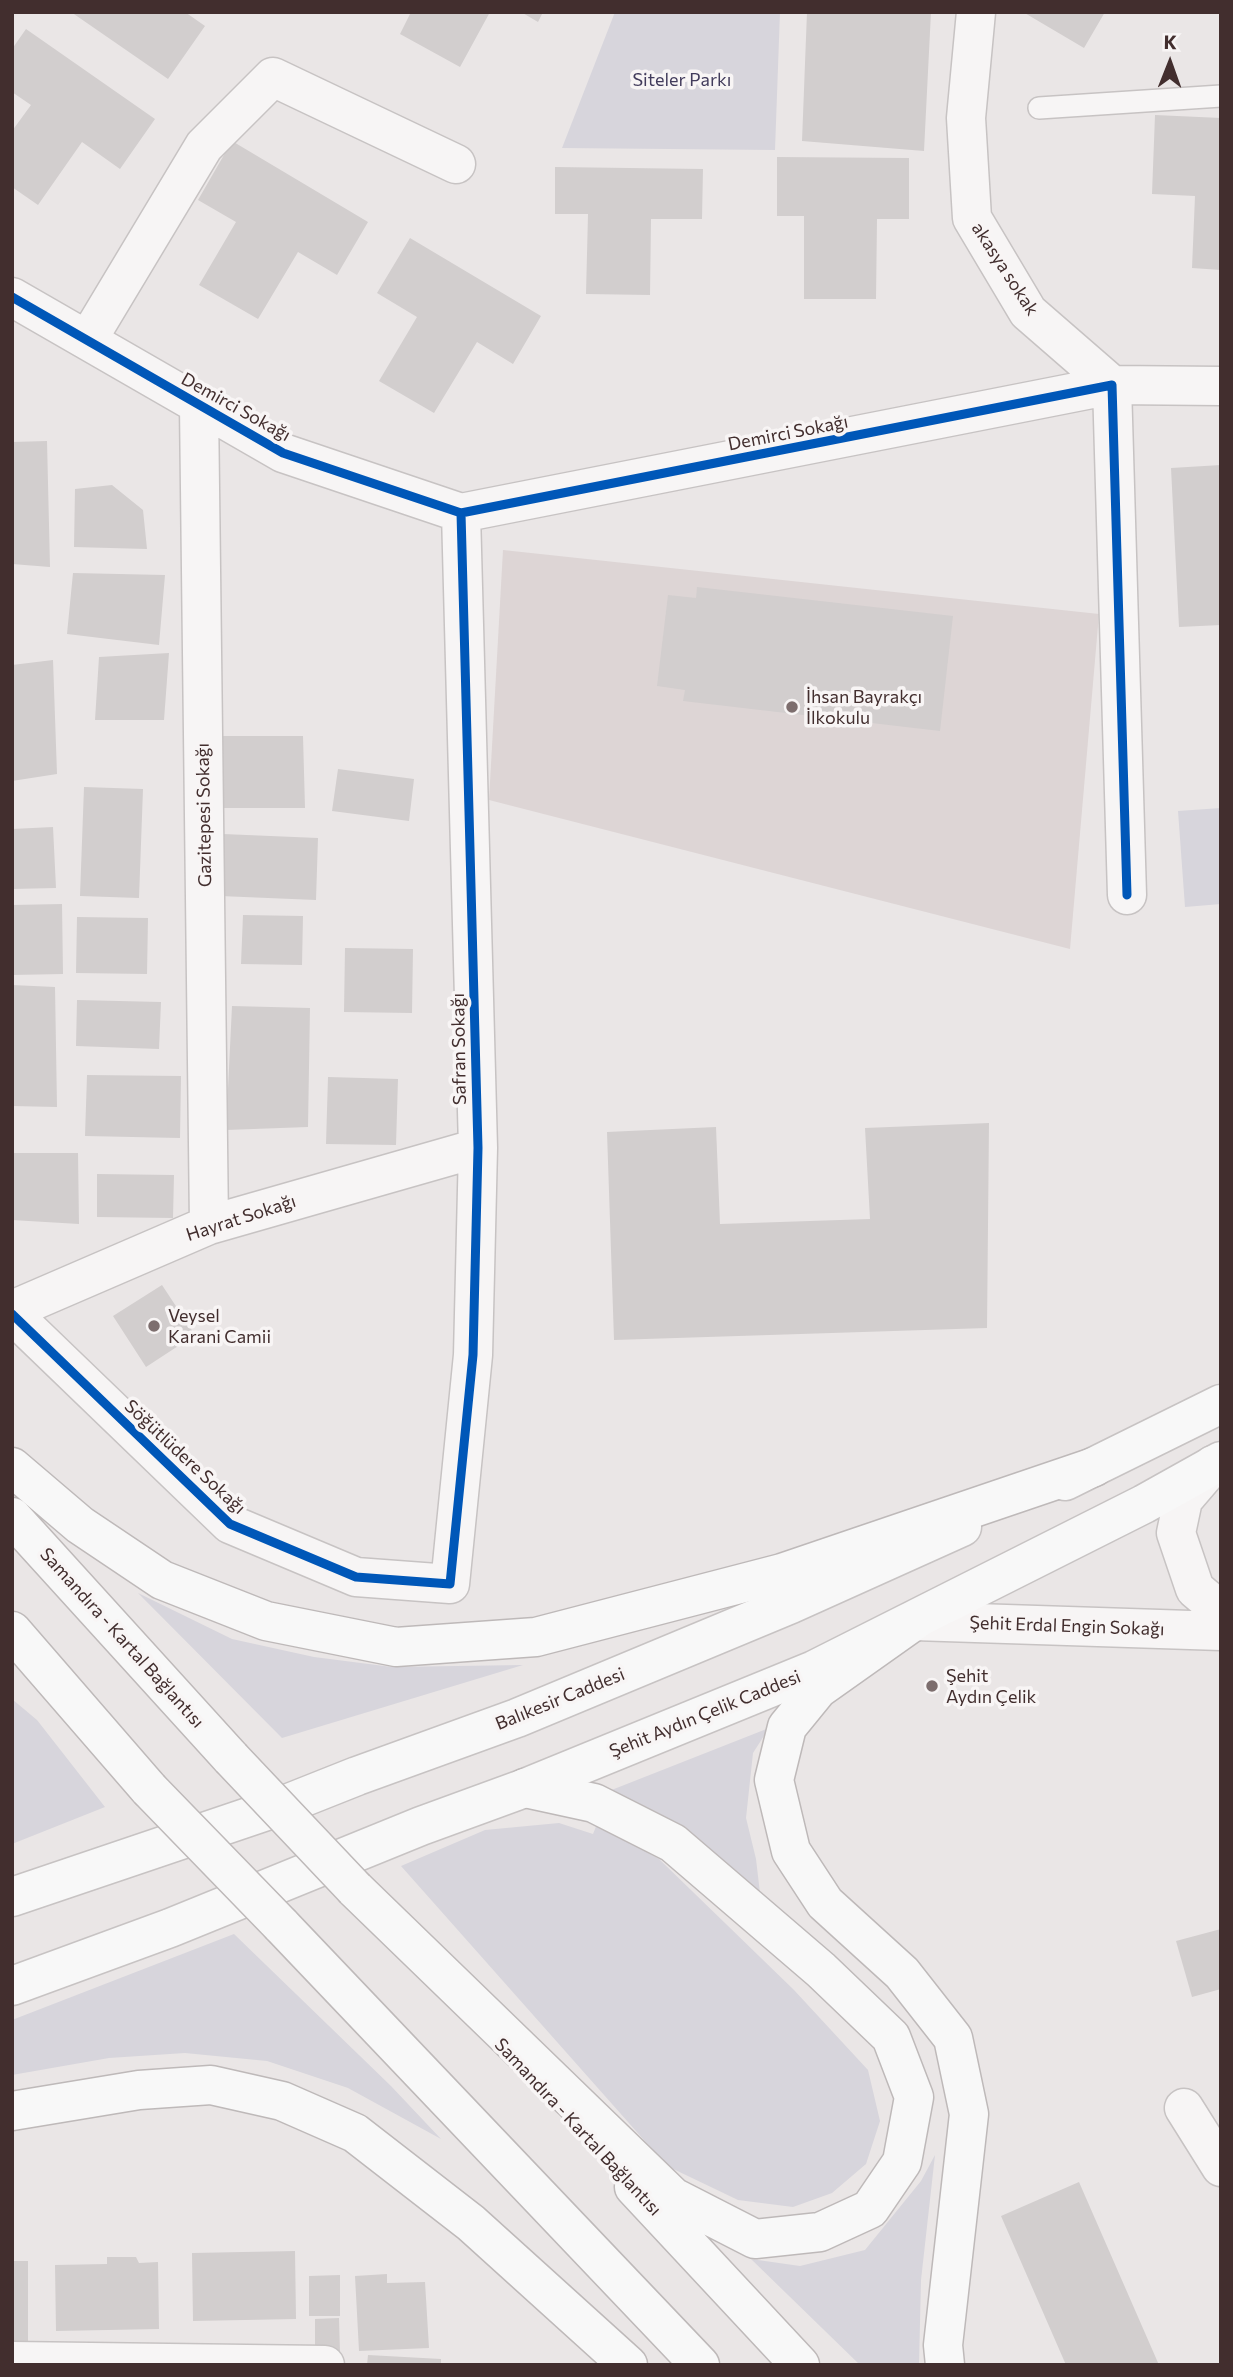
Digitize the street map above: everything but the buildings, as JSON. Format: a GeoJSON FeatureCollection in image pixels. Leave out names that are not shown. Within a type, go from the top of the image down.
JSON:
{"type":"FeatureCollection","features":[{"type":"Feature","properties":{"kind":"main road"},"geometry":{"type":"LineString","coordinates":[[12,1468],[80,1525],[162,1580],[266,1621],[396,1647],[536,1637],[782,1573],[1094,1467],[1221,1404]]}},
{"type":"Feature","properties":{"kind":"main road","name":"Şehit Aydın Çelik Caddesi"},"geometry":{"type":"LineString","coordinates":[[12,1986],[170,1928],[814,1670],[1143,1504],[1218,1462]]}},
{"type":"Feature","properties":{"kind":"main road","name":"Balıkesir Caddesi"},"geometry":{"type":"LineString","coordinates":[[12,1897],[285,1805],[517,1718],[791,1604],[1094,1467]]}},
{"type":"Feature","properties":{"kind":"main road","name":"Samandıra - Kartal Bağlantısı"},"geometry":{"type":"LineString","coordinates":[[12,1517],[231,1758],[800,2365]]}},
{"type":"Feature","properties":{"kind":"main road"},"geometry":{"type":"LineString","coordinates":[[914,1621],[818,1689],[788,1727],[774,1780],[791,1851],[825,1903],[902,1973],[953,2038],[969,2114],[943,2346],[945,2365]]}},
{"type":"Feature","properties":{"kind":"main road"},"geometry":{"type":"LineString","coordinates":[[12,1631],[149,1789],[700,2365]]}},
{"type":"Feature","properties":{"kind":"main road"},"geometry":{"type":"LineString","coordinates":[[12,1670],[149,1789]]}},
{"type":"Feature","properties":{"kind":"main road"},"geometry":{"type":"LineString","coordinates":[[355,1889],[673,2197],[755,2239],[820,2232],[870,2209],[902,2162],[914,2097],[891,2037],[821,1970],[673,1843],[594,1803],[525,1788]]}},
{"type":"Feature","properties":{"kind":"main road"},"geometry":{"type":"LineString","coordinates":[[12,2111],[139,2090],[211,2085],[282,2101],[355,2133],[471,2223],[628,2365]]}},
{"type":"Feature","properties":{"kind":"street","name":"akasya sokak"},"geometry":{"type":"LineString","coordinates":[[976,12],[965,118],[972,218],[1028,312],[1112,386]]}},
{"type":"Feature","properties":{"kind":"street"},"geometry":{"type":"LineString","coordinates":[[88,339],[204,146],[272,77],[456,164]]}},
{"type":"Feature","properties":{"kind":"street","name":"Demirci Sokağı"},"geometry":{"type":"LineString","coordinates":[[12,297],[283,453],[461,513],[1112,386]]}},
{"type":"Feature","properties":{"kind":"street"},"geometry":{"type":"LineString","coordinates":[[1126,895],[1112,386],[1221,386]]}},
{"type":"Feature","properties":{"kind":"street","name":"Gazitepesi Sokağı"},"geometry":{"type":"LineString","coordinates":[[199,406],[209,1225]]}},
{"type":"Feature","properties":{"kind":"street","name":"Safran Sokağı"},"geometry":{"type":"LineString","coordinates":[[450,1584],[473,1355],[478,1148],[461,513]]}},
{"type":"Feature","properties":{"kind":"street","name":"Hayrat Sokağı"},"geometry":{"type":"LineString","coordinates":[[12,1312],[209,1225],[478,1148]]}},
{"type":"Feature","properties":{"kind":"street","name":"Söğütlüdere Sokağı"},"geometry":{"type":"LineString","coordinates":[[12,1312],[230,1524],[356,1577],[450,1584]]}},
{"type":"Feature","properties":{"kind":"street"},"geometry":{"type":"LineString","coordinates":[[1218,1462],[1183,1500],[1176,1533],[1195,1589],[1221,1611]]}},
{"type":"Feature","properties":{"kind":"street","name":"Şehit Erdal Engin Sokağı"},"geometry":{"type":"LineString","coordinates":[[914,1621],[1221,1631]]}},
{"type":"Feature","properties":{"kind":"street"},"geometry":{"type":"LineString","coordinates":[[1184,2108],[1221,2167]]}},
{"type":"Feature","properties":{"kind":"street"},"geometry":{"type":"LineString","coordinates":[[12,2361],[325,2365]]}},
{"type":"Feature","properties":{"kind":"lane"},"geometry":{"type":"LineString","coordinates":[[1039,108],[1221,96]]}},
{"type":"Feature","properties":{"kind":"shaded area","name":"İhsan Bayrakçı İlkokulu"},"geometry":{"type":"Polygon","coordinates":[[[503,550],[1099,614],[1070,949],[489,800],[503,550]]]}},
{"type":"Feature","properties":{"kind":"green space","name":"Siteler Parkı"},"geometry":{"type":"Polygon","coordinates":[[[615,12],[780,12],[775,150],[562,148],[615,12]]]}},
{"type":"Feature","properties":{"kind":"green space"},"geometry":{"type":"Polygon","coordinates":[[[1221,808],[1221,904],[1185,907],[1178,811],[1221,808]]]}},
{"type":"Feature","properties":{"kind":"green space"},"geometry":{"type":"Polygon","coordinates":[[[138,1593],[232,1639],[314,1657],[392,1667],[523,1665],[282,1738],[138,1593]]]}},
{"type":"Feature","properties":{"kind":"green space"},"geometry":{"type":"Polygon","coordinates":[[[12,1699],[37,1720],[105,1807],[12,1844],[12,1699]]]}},
{"type":"Feature","properties":{"kind":"green space"},"geometry":{"type":"Polygon","coordinates":[[[769,1728],[753,1753],[746,1818],[756,1859],[760,1893],[609,1791],[769,1728]]]}},
{"type":"Feature","properties":{"kind":"green space"},"geometry":{"type":"Polygon","coordinates":[[[559,1823],[593,1834],[597,1824],[659,1859],[794,1990],[868,2070],[880,2121],[866,2164],[832,2193],[793,2207],[738,2200],[667,2166],[401,1866],[485,1830],[559,1823]]]}},
{"type":"Feature","properties":{"kind":"green space"},"geometry":{"type":"Polygon","coordinates":[[[234,1934],[391,2086],[441,2139],[348,2088],[267,2061],[185,2053],[109,2058],[12,2075],[12,2020],[234,1934]]]}},
{"type":"Feature","properties":{"kind":"green space"},"geometry":{"type":"Polygon","coordinates":[[[935,2155],[921,2280],[919,2365],[860,2365],[751,2259],[800,2266],[865,2250],[921,2181],[935,2155]]]}},
{"type":"Feature","properties":{"kind":"cycle path"},"geometry":{"type":"LineString","coordinates":[[12,297],[283,453],[461,513],[1112,385],[1127,895]]}},
{"type":"Feature","properties":{"kind":"cycle path"},"geometry":{"type":"LineString","coordinates":[[12,1314],[230,1524],[356,1577],[450,1584],[473,1355],[478,1148],[461,513]]}},
{"type":"Feature","properties":{"kind":"place","name":"İhsan Bayrakçı İlkokulu"},"geometry":{"type":"Point","coordinates":[792,707]}},
{"type":"Feature","properties":{"kind":"place","name":"Veysel Karani Camii"},"geometry":{"type":"Point","coordinates":[154,1326]}},
{"type":"Feature","properties":{"kind":"place","name":"Şehit Aydın Çelik"},"geometry":{"type":"Point","coordinates":[932,1686]}}]}
